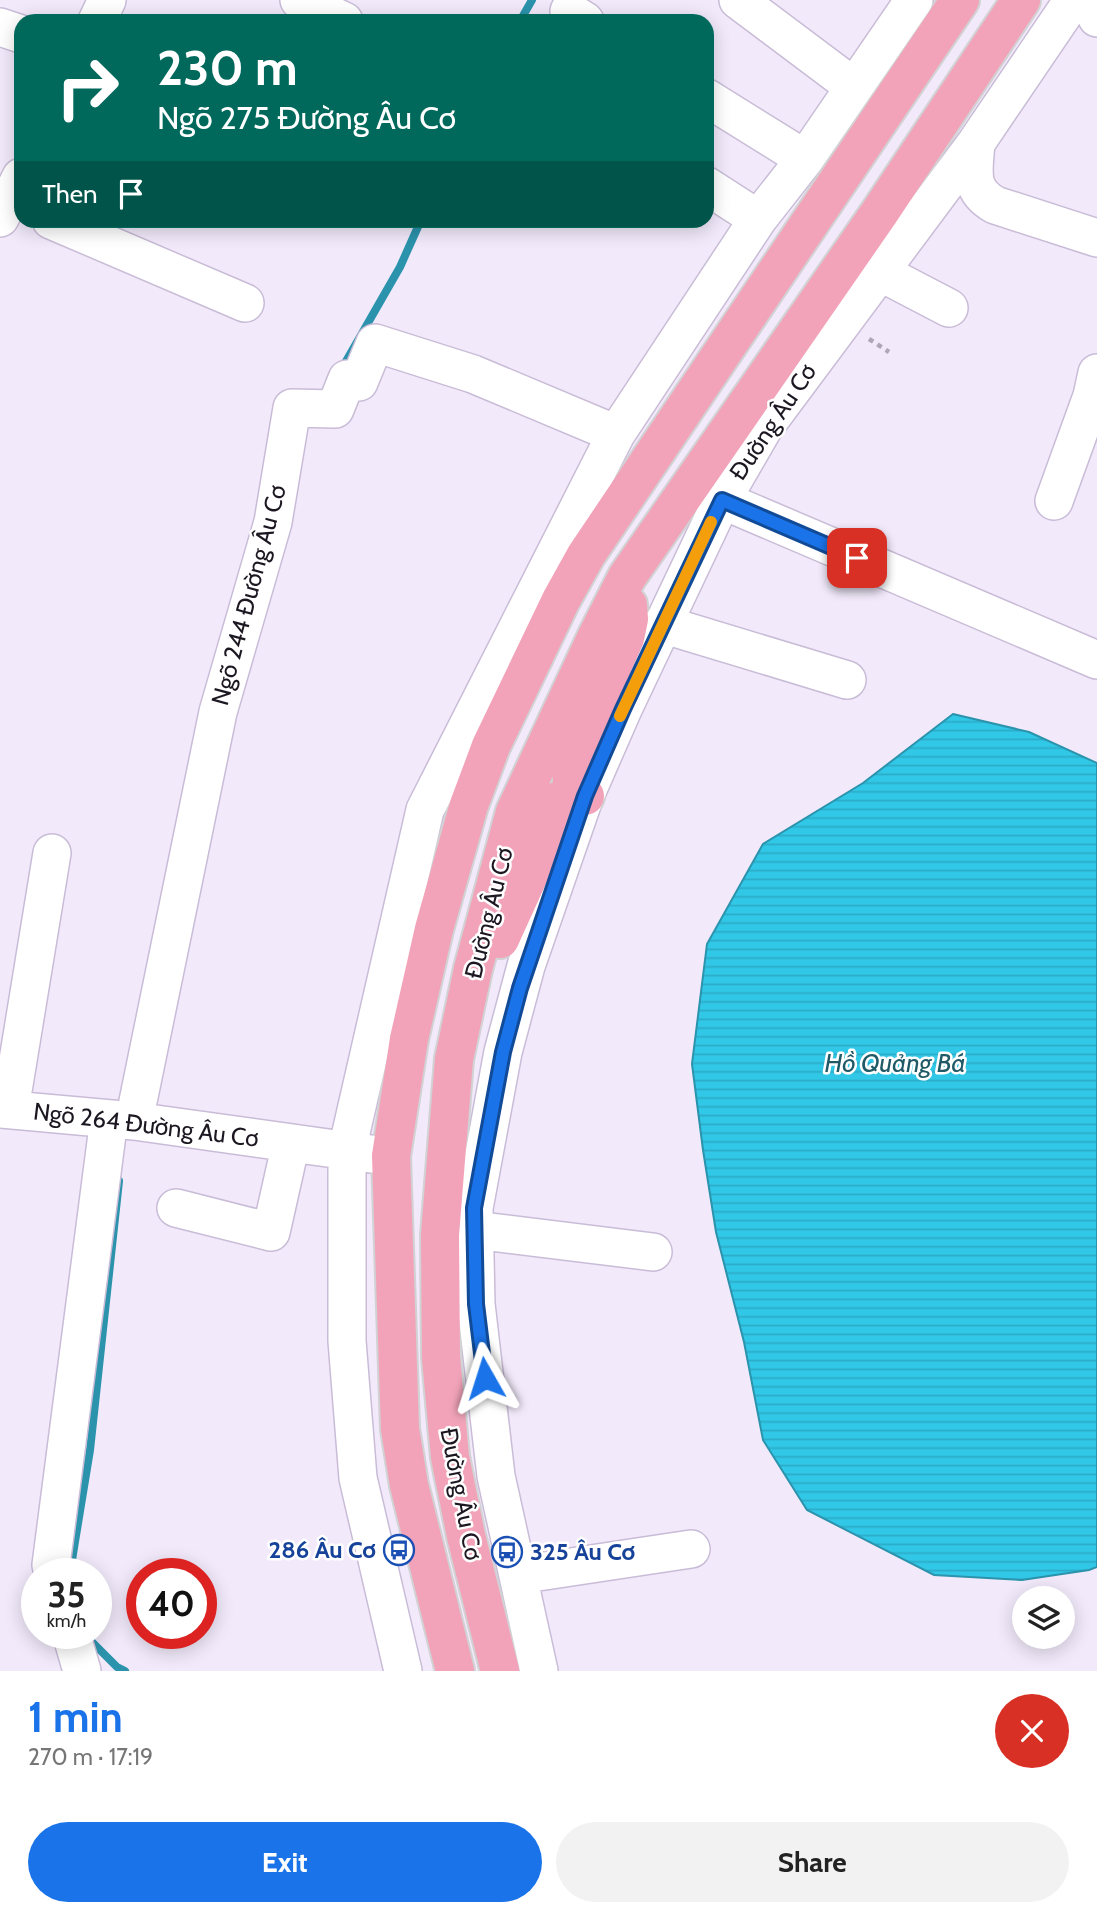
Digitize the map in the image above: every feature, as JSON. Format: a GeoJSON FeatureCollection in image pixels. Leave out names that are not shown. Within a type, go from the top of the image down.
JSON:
{"type":"FeatureCollection","features":[{"type":"Feature","properties":{"kind":"main road","name":"Đường Âu Cơ"},"geometry":{"type":"LineString","coordinates":[[455,1671],[409,1485],[400,1429],[391,1156],[409,1040],[434,929],[470,805],[491,746],[561,600],[586,555],[960,0]]}},
{"type":"Feature","properties":{"kind":"main road","name":"Đường Âu Cơ"},"geometry":{"type":"LineString","coordinates":[[500,1671],[466,1536],[450,1457],[441,1358],[440,1235],[454,1059],[473,970],[515,812],[627,577],[880,212],[1021,0]]}},
{"type":"Feature","properties":{"kind":"main road"},"geometry":{"type":"LineString","coordinates":[[837,182],[880,212]]}},
{"type":"Feature","properties":{"kind":"main road"},"geometry":{"type":"LineString","coordinates":[[585,796],[572,783],[571,760],[625,638],[629,619],[627,577]]}},
{"type":"Feature","properties":{"kind":"main road"},"geometry":{"type":"LineString","coordinates":[[473,970],[496,946],[503,934],[535,862],[555,802],[567,797],[585,796]]}},
{"type":"Feature","properties":{"kind":"street"},"geometry":{"type":"LineString","coordinates":[[299,0],[329,14]]}},
{"type":"Feature","properties":{"kind":"street"},"geometry":{"type":"LineString","coordinates":[[738,0],[854,87]]}},
{"type":"Feature","properties":{"kind":"street"},"geometry":{"type":"LineString","coordinates":[[402,1671],[358,1478],[347,1342],[347,1150],[425,810],[616,434],[758,219],[805,159],[914,0]]}},
{"type":"Feature","properties":{"kind":"street","name":"Đường Âu Cơ"},"geometry":{"type":"LineString","coordinates":[[539,1671],[496,1476],[476,1304],[474,1230],[474,1208],[503,1052],[526,966],[585,796],[662,624],[722,500],[763,429],[975,144],[1073,0]]}},
{"type":"Feature","properties":{"kind":"street"},"geometry":{"type":"LineString","coordinates":[[714,102],[805,159]]}},
{"type":"Feature","properties":{"kind":"street"},"geometry":{"type":"LineString","coordinates":[[975,144],[974,180],[981,197],[995,205],[1097,238]]}},
{"type":"Feature","properties":{"kind":"street"},"geometry":{"type":"LineString","coordinates":[[714,191],[758,219]]}},
{"type":"Feature","properties":{"kind":"street"},"geometry":{"type":"LineString","coordinates":[[70,228],[245,303]]}},
{"type":"Feature","properties":{"kind":"street"},"geometry":{"type":"LineString","coordinates":[[880,272],[949,308]]}},
{"type":"Feature","properties":{"kind":"street","name":"Ngõ 244 Đường Âu Cơ"},"geometry":{"type":"LineString","coordinates":[[52,1558],[122,1120],[218,712],[273,522],[292,408],[335,409],[348,379],[359,382],[375,343],[473,374],[616,434]]}},
{"type":"Feature","properties":{"kind":"street"},"geometry":{"type":"LineString","coordinates":[[1054,501],[1097,373]]}},
{"type":"Feature","properties":{"kind":"street"},"geometry":{"type":"LineString","coordinates":[[722,500],[1097,660]]}},
{"type":"Feature","properties":{"kind":"street"},"geometry":{"type":"LineString","coordinates":[[662,624],[846,680]]}},
{"type":"Feature","properties":{"kind":"street"},"geometry":{"type":"LineString","coordinates":[[5,1109],[52,853]]}},
{"type":"Feature","properties":{"kind":"street","name":"Ngõ 264 Đường Âu Cơ"},"geometry":{"type":"LineString","coordinates":[[5,1109],[122,1120],[391,1156]]}},
{"type":"Feature","properties":{"kind":"street"},"geometry":{"type":"LineString","coordinates":[[176,1208],[271,1232],[291,1143]]}},
{"type":"Feature","properties":{"kind":"street"},"geometry":{"type":"LineString","coordinates":[[474,1230],[653,1252]]}},
{"type":"Feature","properties":{"kind":"street"},"geometry":{"type":"LineString","coordinates":[[518,1575],[691,1549]]}},
{"type":"Feature","properties":{"kind":"street"},"geometry":{"type":"LineString","coordinates":[[76,1649],[82,1671]]}},
{"type":"Feature","properties":{"kind":"water","name":"Hồ Quảng Bá"},"geometry":{"type":"Polygon","coordinates":[[[953,714],[1029,732],[1097,763],[1097,1567],[1022,1580],[934,1575],[807,1510],[763,1440],[744,1342],[716,1232],[692,1064],[707,944],[763,844],[863,783],[953,714]]]}},
{"type":"Feature","properties":{"kind":"waterway"},"geometry":{"type":"LineString","coordinates":[[524,14],[532,0]]}},
{"type":"Feature","properties":{"kind":"waterway"},"geometry":{"type":"LineString","coordinates":[[341,370],[400,267],[417,228]]}},
{"type":"Feature","properties":{"kind":"waterway"},"geometry":{"type":"LineString","coordinates":[[72,1558],[90,1450],[119,1181]]}},
{"type":"Feature","properties":{"kind":"waterway"},"geometry":{"type":"LineString","coordinates":[[99,1649],[117,1667],[125,1671]]}},
{"type":"Feature","properties":{"kind":"slow traffic"},"geometry":{"type":"LineString","coordinates":[[620,716],[711,522]]}},
{"type":"Feature","properties":{"kind":"place","name":"286 Âu Cơ"},"geometry":{"type":"Point","coordinates":[399,1550]}},
{"type":"Feature","properties":{"kind":"place","name":"325 Âu Cơ"},"geometry":{"type":"Point","coordinates":[507,1552]}},
{"type":"Feature","properties":{"kind":"route"},"geometry":{"type":"LineString","coordinates":[[485,1378],[476,1304],[474,1208],[503,1052],[526,966],[585,796],[623,709],[722,500],[857,558]]}}]}
